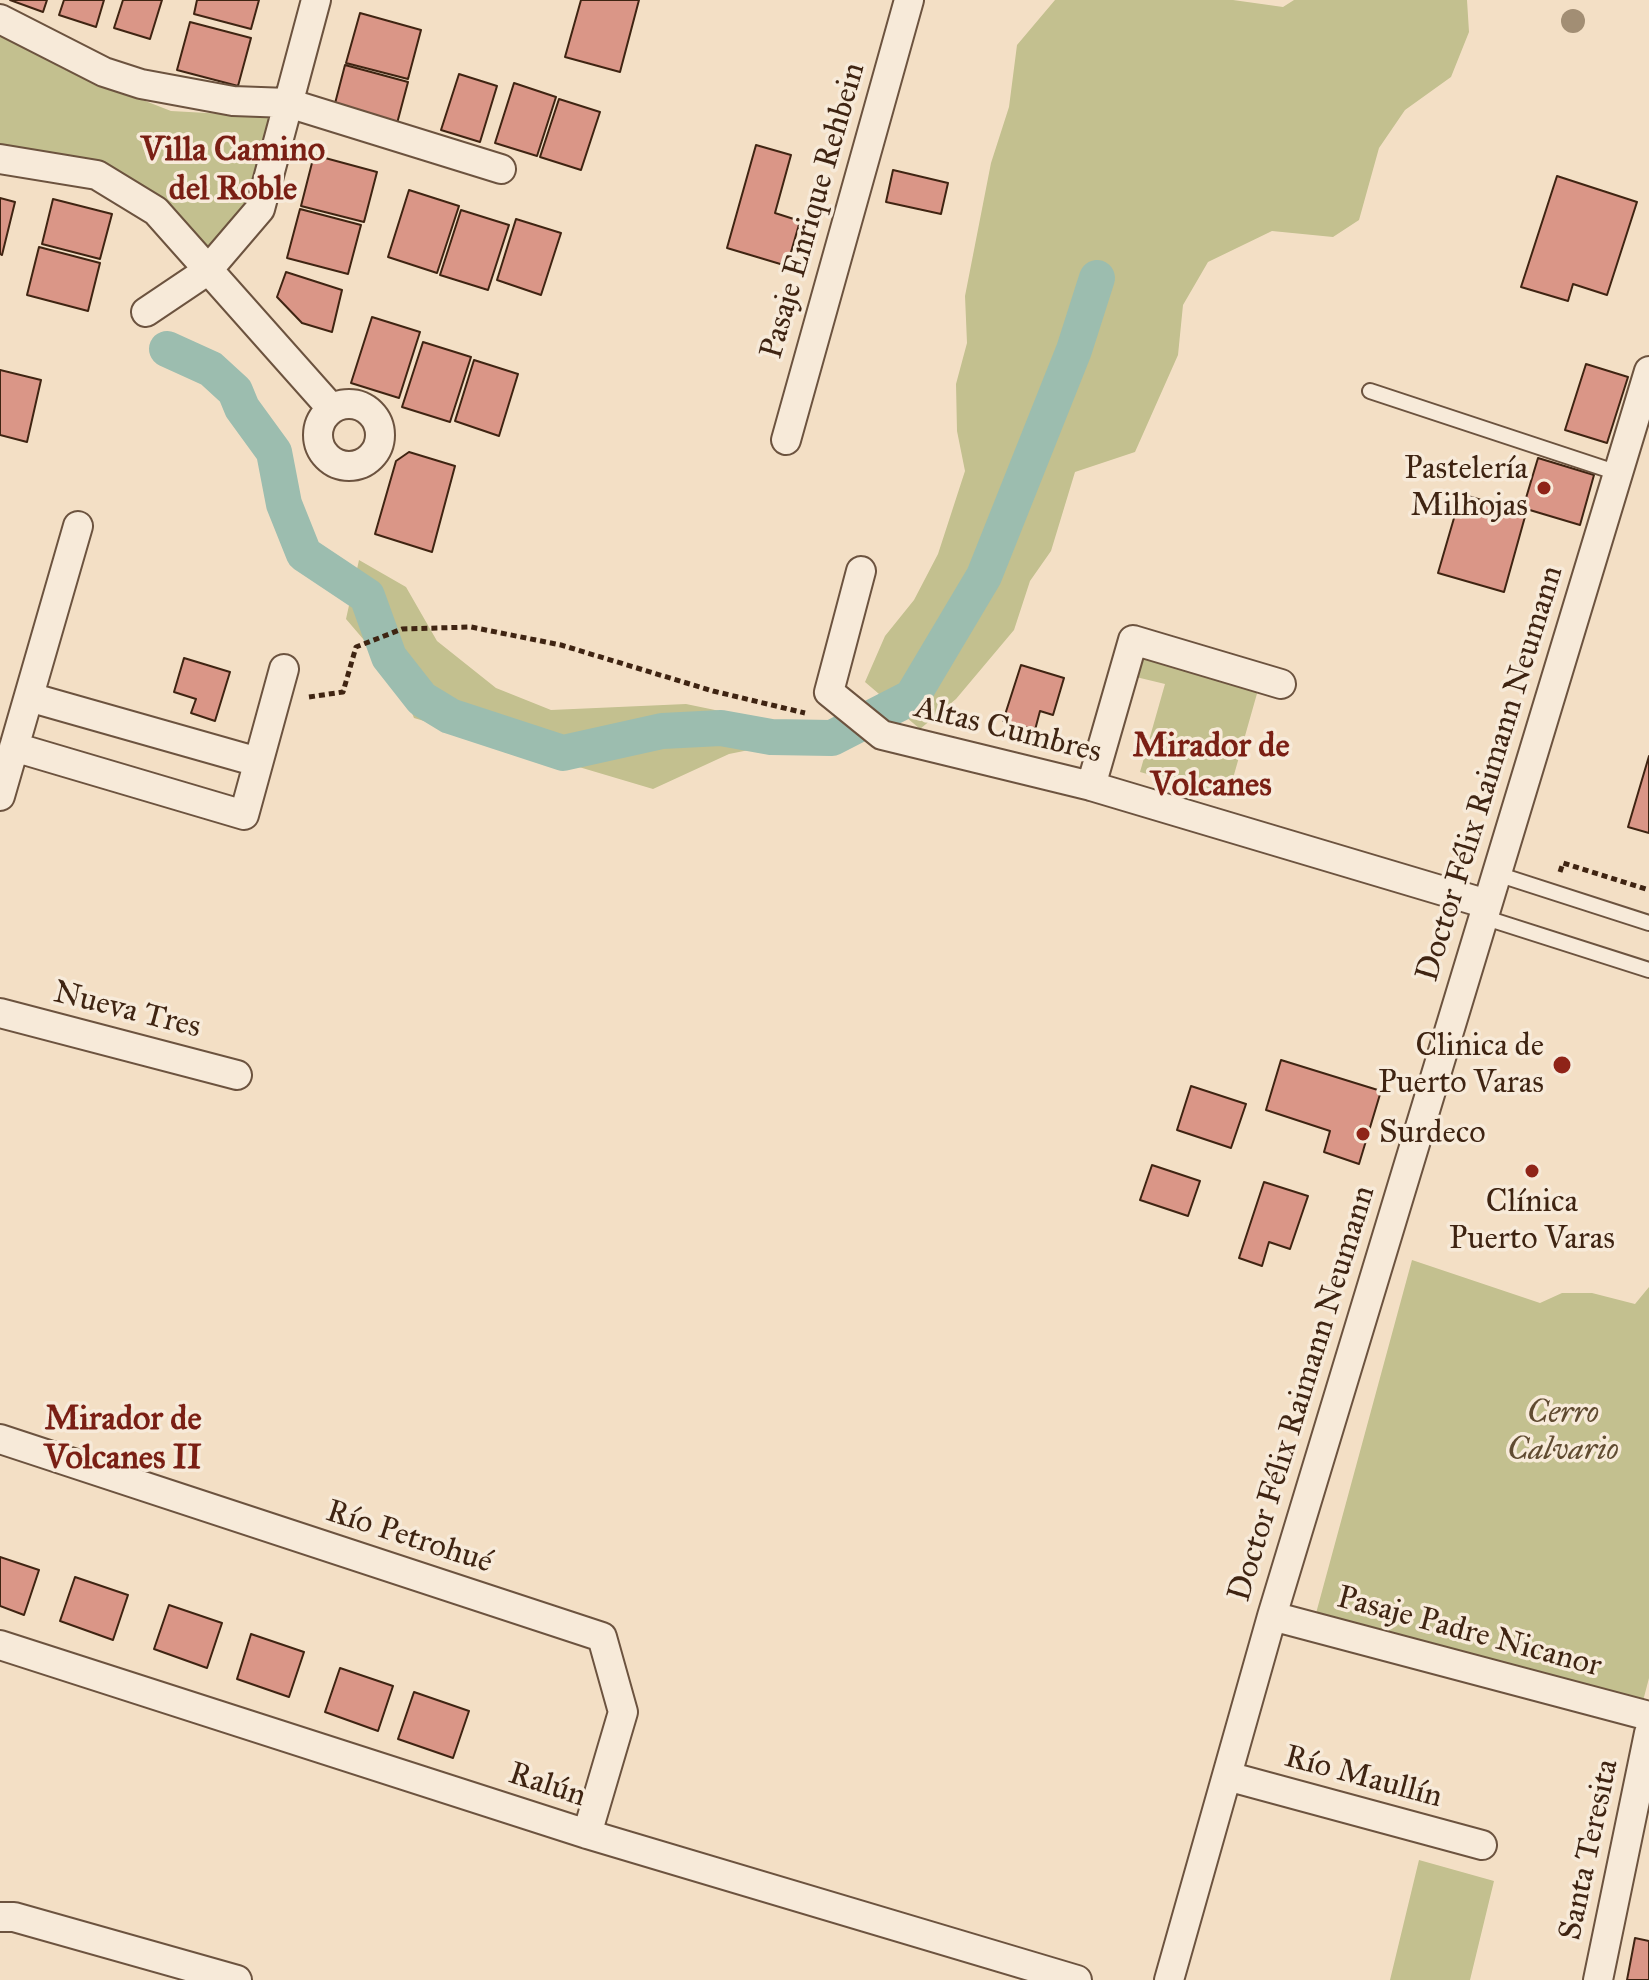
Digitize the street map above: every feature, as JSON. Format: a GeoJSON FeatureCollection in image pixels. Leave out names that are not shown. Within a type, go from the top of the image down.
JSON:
{"type":"FeatureCollection","features":[{"type":"Feature","properties":{"kind":"street"},"geometry":{"type":"LineString","coordinates":[[146,312],[207,271],[260,209],[316,0]]}},
{"type":"Feature","properties":{"kind":"street","name":"Pasaje Enrique Rehbein"},"geometry":{"type":"LineString","coordinates":[[786,440],[909,0]]}},
{"type":"Feature","properties":{"kind":"street"},"geometry":{"type":"LineString","coordinates":[[0,19],[104,72],[141,84],[233,101],[288,103],[501,169]]}},
{"type":"Feature","properties":{"kind":"street"},"geometry":{"type":"LineString","coordinates":[[0,159],[97,175],[128,191],[175,230],[207,271],[332,409]]}},
{"type":"Feature","properties":{"kind":"street","name":"Doctor Félix Raimann Neumann"},"geometry":{"type":"LineString","coordinates":[[1169,1980],[1272,1616],[1649,371]]}},
{"type":"Feature","properties":{"kind":"street"},"geometry":{"type":"LineString","coordinates":[[0,796],[78,526]]}},
{"type":"Feature","properties":{"kind":"street"},"geometry":{"type":"LineString","coordinates":[[829,692],[861,571]]}},
{"type":"Feature","properties":{"kind":"street"},"geometry":{"type":"LineString","coordinates":[[1091,786],[1133,640],[1281,684]]}},
{"type":"Feature","properties":{"kind":"street"},"geometry":{"type":"LineString","coordinates":[[14,747],[244,815],[284,669]]}},
{"type":"Feature","properties":{"kind":"street","name":"Altas Cumbres"},"geometry":{"type":"LineString","coordinates":[[829,692],[882,735],[1091,786],[1485,911]]}},
{"type":"Feature","properties":{"kind":"street"},"geometry":{"type":"LineString","coordinates":[[29,697],[258,762]]}},
{"type":"Feature","properties":{"kind":"street","name":"Nueva Tres"},"geometry":{"type":"LineString","coordinates":[[0,1013],[237,1075]]}},
{"type":"Feature","properties":{"kind":"street","name":"Río Petrohué"},"geometry":{"type":"LineString","coordinates":[[0,1439],[602,1637],[623,1712],[587,1834]]}},
{"type":"Feature","properties":{"kind":"street","name":"Pasaje Padre Nicanor"},"geometry":{"type":"LineString","coordinates":[[1272,1616],[1649,1716]]}},
{"type":"Feature","properties":{"kind":"street","name":"Ralún"},"geometry":{"type":"LineString","coordinates":[[0,1645],[587,1834],[1077,1980]]}},
{"type":"Feature","properties":{"kind":"street","name":"Santa Teresita"},"geometry":{"type":"LineString","coordinates":[[1598,1980],[1649,1733]]}},
{"type":"Feature","properties":{"kind":"street","name":"Río Maullín"},"geometry":{"type":"LineString","coordinates":[[1227,1776],[1482,1845]]}},
{"type":"Feature","properties":{"kind":"street"},"geometry":{"type":"LineString","coordinates":[[0,1917],[14,1917],[237,1980]]}},
{"type":"Feature","properties":{"kind":"lane"},"geometry":{"type":"LineString","coordinates":[[1370,391],[1618,473]]}},
{"type":"Feature","properties":{"kind":"lane"},"geometry":{"type":"LineString","coordinates":[[1497,874],[1649,923]]}},
{"type":"Feature","properties":{"kind":"lane"},"geometry":{"type":"LineString","coordinates":[[1485,911],[1649,970]]}},
{"type":"Feature","properties":{"kind":"path"},"geometry":{"type":"LineString","coordinates":[[276,697],[303,698],[343,692],[356,647],[402,629],[471,627],[561,645],[804,714],[829,692]]}},
{"type":"Feature","properties":{"kind":"green space"},"geometry":{"type":"Polygon","coordinates":[[[1055,0],[1233,0],[1283,7],[1294,0],[1467,0],[1469,32],[1451,77],[1405,110],[1379,148],[1359,220],[1333,237],[1272,231],[1208,262],[1183,305],[1178,355],[1135,452],[1075,472],[1051,551],[1030,581],[1014,630],[956,699],[920,729],[865,682],[885,636],[914,600],[938,554],[965,471],[957,431],[956,384],[967,343],[965,296],[991,163],[1009,107],[1017,45],[1055,0]]]}},
{"type":"Feature","properties":{"kind":"green space","name":"Villa Camino del Roble"},"geometry":{"type":"Polygon","coordinates":[[[0,30],[63,69],[171,111],[279,117],[256,204],[206,260],[171,208],[101,162],[0,153],[0,30]]]}},
{"type":"Feature","properties":{"kind":"green space"},"geometry":{"type":"Polygon","coordinates":[[[359,560],[406,587],[437,641],[496,688],[551,710],[686,704],[753,720],[774,745],[729,754],[653,789],[414,718],[399,681],[346,619],[359,560]]]}},
{"type":"Feature","properties":{"kind":"green space"},"geometry":{"type":"Polygon","coordinates":[[[1141,658],[1258,690],[1228,796],[1140,772],[1165,684],[1136,677],[1141,658]]]}},
{"type":"Feature","properties":{"kind":"green space","name":"Cerro Calvario"},"geometry":{"type":"Polygon","coordinates":[[[1412,1260],[1540,1303],[1562,1293],[1592,1293],[1635,1304],[1649,1287],[1649,1678],[1643,1701],[1315,1617],[1412,1260]]]}},
{"type":"Feature","properties":{"kind":"green space"},"geometry":{"type":"Polygon","coordinates":[[[1419,1860],[1494,1881],[1470,1980],[1390,1980],[1419,1860]]]}},
{"type":"Feature","properties":{"kind":"building"},"geometry":{"type":"Polygon","coordinates":[[[10,0],[47,0],[43,12],[10,0]]]}},
{"type":"Feature","properties":{"kind":"building"},"geometry":{"type":"Polygon","coordinates":[[[64,0],[104,0],[96,27],[59,15],[64,0]]]}},
{"type":"Feature","properties":{"kind":"building"},"geometry":{"type":"Polygon","coordinates":[[[123,0],[162,0],[150,39],[114,28],[123,0]]]}},
{"type":"Feature","properties":{"kind":"building"},"geometry":{"type":"Polygon","coordinates":[[[197,0],[259,0],[251,29],[194,14],[197,0]]]}},
{"type":"Feature","properties":{"kind":"building"},"geometry":{"type":"Polygon","coordinates":[[[581,0],[639,0],[620,72],[565,57],[581,0]]]}},
{"type":"Feature","properties":{"kind":"building"},"geometry":{"type":"Polygon","coordinates":[[[360,13],[421,30],[408,79],[346,63],[360,13]]]}},
{"type":"Feature","properties":{"kind":"building"},"geometry":{"type":"Polygon","coordinates":[[[190,22],[251,38],[238,86],[177,70],[190,22]]]}},
{"type":"Feature","properties":{"kind":"building"},"geometry":{"type":"Polygon","coordinates":[[[345,65],[408,82],[395,131],[332,115],[345,65]]]}},
{"type":"Feature","properties":{"kind":"building"},"geometry":{"type":"Polygon","coordinates":[[[459,74],[497,86],[480,142],[441,130],[459,74]]]}},
{"type":"Feature","properties":{"kind":"building"},"geometry":{"type":"Polygon","coordinates":[[[514,83],[556,97],[537,156],[495,143],[514,83]]]}},
{"type":"Feature","properties":{"kind":"building"},"geometry":{"type":"Polygon","coordinates":[[[559,99],[600,112],[581,170],[540,157],[559,99]]]}},
{"type":"Feature","properties":{"kind":"building"},"geometry":{"type":"Polygon","coordinates":[[[756,145],[791,155],[775,213],[800,221],[787,266],[727,248],[756,145]]]}},
{"type":"Feature","properties":{"kind":"building"},"geometry":{"type":"Polygon","coordinates":[[[314,155],[377,172],[364,222],[301,206],[314,155]]]}},
{"type":"Feature","properties":{"kind":"building"},"geometry":{"type":"Polygon","coordinates":[[[893,170],[948,183],[941,214],[886,202],[893,170]]]}},
{"type":"Feature","properties":{"kind":"building"},"geometry":{"type":"Polygon","coordinates":[[[1557,176],[1637,202],[1607,295],[1573,284],[1568,301],[1521,287],[1557,176]]]}},
{"type":"Feature","properties":{"kind":"building"},"geometry":{"type":"Polygon","coordinates":[[[409,190],[459,206],[437,273],[388,257],[409,190]]]}},
{"type":"Feature","properties":{"kind":"building"},"geometry":{"type":"Polygon","coordinates":[[[0,198],[15,202],[2,255],[0,254],[0,198]]]}},
{"type":"Feature","properties":{"kind":"building"},"geometry":{"type":"Polygon","coordinates":[[[53,199],[112,214],[100,259],[42,244],[53,199]]]}},
{"type":"Feature","properties":{"kind":"building"},"geometry":{"type":"Polygon","coordinates":[[[300,209],[361,225],[348,274],[287,258],[300,209]]]}},
{"type":"Feature","properties":{"kind":"building"},"geometry":{"type":"Polygon","coordinates":[[[461,210],[509,225],[488,290],[440,275],[461,210]]]}},
{"type":"Feature","properties":{"kind":"building"},"geometry":{"type":"Polygon","coordinates":[[[516,219],[561,233],[541,295],[497,280],[516,219]]]}},
{"type":"Feature","properties":{"kind":"building"},"geometry":{"type":"Polygon","coordinates":[[[39,247],[100,263],[88,311],[27,295],[39,247]]]}},
{"type":"Feature","properties":{"kind":"building"},"geometry":{"type":"Polygon","coordinates":[[[286,272],[342,290],[332,332],[302,323],[277,297],[286,272]]]}},
{"type":"Feature","properties":{"kind":"building"},"geometry":{"type":"Polygon","coordinates":[[[372,317],[420,332],[399,398],[351,383],[372,317]]]}},
{"type":"Feature","properties":{"kind":"building"},"geometry":{"type":"Polygon","coordinates":[[[423,342],[471,357],[450,422],[402,407],[423,342]]]}},
{"type":"Feature","properties":{"kind":"building"},"geometry":{"type":"Polygon","coordinates":[[[474,360],[518,374],[499,436],[455,421],[474,360]]]}},
{"type":"Feature","properties":{"kind":"building"},"geometry":{"type":"Polygon","coordinates":[[[1586,364],[1628,377],[1607,443],[1565,430],[1586,364]]]}},
{"type":"Feature","properties":{"kind":"building"},"geometry":{"type":"Polygon","coordinates":[[[0,370],[41,380],[27,442],[0,435],[0,370]]]}},
{"type":"Feature","properties":{"kind":"building"},"geometry":{"type":"Polygon","coordinates":[[[409,452],[455,466],[432,552],[375,534],[396,461],[409,452]]]}},
{"type":"Feature","properties":{"kind":"building"},"geometry":{"type":"Polygon","coordinates":[[[1538,458],[1594,475],[1580,525],[1523,508],[1538,458]]]}},
{"type":"Feature","properties":{"kind":"building"},"geometry":{"type":"Polygon","coordinates":[[[1461,494],[1526,513],[1504,592],[1438,573],[1461,494]]]}},
{"type":"Feature","properties":{"kind":"building"},"geometry":{"type":"Polygon","coordinates":[[[184,658],[230,672],[215,721],[191,713],[196,699],[174,692],[184,658]]]}},
{"type":"Feature","properties":{"kind":"building"},"geometry":{"type":"Polygon","coordinates":[[[1021,665],[1064,678],[1053,715],[1040,711],[1035,730],[1003,721],[1021,665]]]}},
{"type":"Feature","properties":{"kind":"building"},"geometry":{"type":"Polygon","coordinates":[[[1649,756],[1649,833],[1628,827],[1649,756]]]}},
{"type":"Feature","properties":{"kind":"building"},"geometry":{"type":"Polygon","coordinates":[[[1281,1060],[1381,1091],[1359,1164],[1324,1152],[1330,1131],[1266,1110],[1281,1060]]]}},
{"type":"Feature","properties":{"kind":"building"},"geometry":{"type":"Polygon","coordinates":[[[1191,1086],[1246,1104],[1231,1148],[1177,1130],[1191,1086]]]}},
{"type":"Feature","properties":{"kind":"building"},"geometry":{"type":"Polygon","coordinates":[[[1152,1165],[1200,1181],[1188,1216],[1140,1200],[1152,1165]]]}},
{"type":"Feature","properties":{"kind":"building"},"geometry":{"type":"Polygon","coordinates":[[[1264,1182],[1308,1196],[1290,1249],[1269,1242],[1262,1266],[1239,1258],[1264,1182]]]}},
{"type":"Feature","properties":{"kind":"building"},"geometry":{"type":"Polygon","coordinates":[[[0,1557],[39,1570],[24,1615],[0,1606],[0,1557]]]}},
{"type":"Feature","properties":{"kind":"building"},"geometry":{"type":"Polygon","coordinates":[[[75,1577],[128,1595],[113,1640],[60,1621],[75,1577]]]}},
{"type":"Feature","properties":{"kind":"building"},"geometry":{"type":"Polygon","coordinates":[[[169,1605],[222,1623],[207,1668],[154,1649],[169,1605]]]}},
{"type":"Feature","properties":{"kind":"building"},"geometry":{"type":"Polygon","coordinates":[[[251,1634],[304,1652],[289,1697],[237,1679],[251,1634]]]}},
{"type":"Feature","properties":{"kind":"building"},"geometry":{"type":"Polygon","coordinates":[[[340,1668],[393,1686],[378,1731],[325,1712],[340,1668]]]}},
{"type":"Feature","properties":{"kind":"building"},"geometry":{"type":"Polygon","coordinates":[[[414,1692],[469,1711],[453,1758],[398,1739],[414,1692]]]}},
{"type":"Feature","properties":{"kind":"building"},"geometry":{"type":"Polygon","coordinates":[[[1635,1938],[1649,1941],[1649,1980],[1627,1980],[1635,1938]]]}},
{"type":"Feature","properties":{"kind":"waterway"},"geometry":{"type":"LineString","coordinates":[[167,349],[211,369],[235,391],[242,408],[274,452],[284,504],[304,554],[367,596],[389,657],[422,699],[450,716],[563,753],[662,731],[721,728],[771,737],[832,738],[912,697],[984,576],[1074,350],[1097,278]]}},
{"type":"Feature","properties":{"kind":"place","name":"Pastelería Milhojas"},"geometry":{"type":"Point","coordinates":[1544,488]}},
{"type":"Feature","properties":{"kind":"place","name":"Clinica de Puerto Varas"},"geometry":{"type":"Point","coordinates":[1562,1065]}},
{"type":"Feature","properties":{"kind":"place","name":"Surdeco"},"geometry":{"type":"Point","coordinates":[1363,1134]}},
{"type":"Feature","properties":{"kind":"place","name":"Clínica Puerto Varas"},"geometry":{"type":"Point","coordinates":[1532,1171]}},
{"type":"Feature","properties":{"kind":"district","name":"Villa Camino del Roble"},"geometry":{"type":"Point","coordinates":[233,172]}},
{"type":"Feature","properties":{"kind":"district","name":"Mirador de Volcanes"},"geometry":{"type":"Point","coordinates":[1211,768]}},
{"type":"Feature","properties":{"kind":"district","name":"Mirador de Volcanes II"},"geometry":{"type":"Point","coordinates":[123,1440]}}]}
